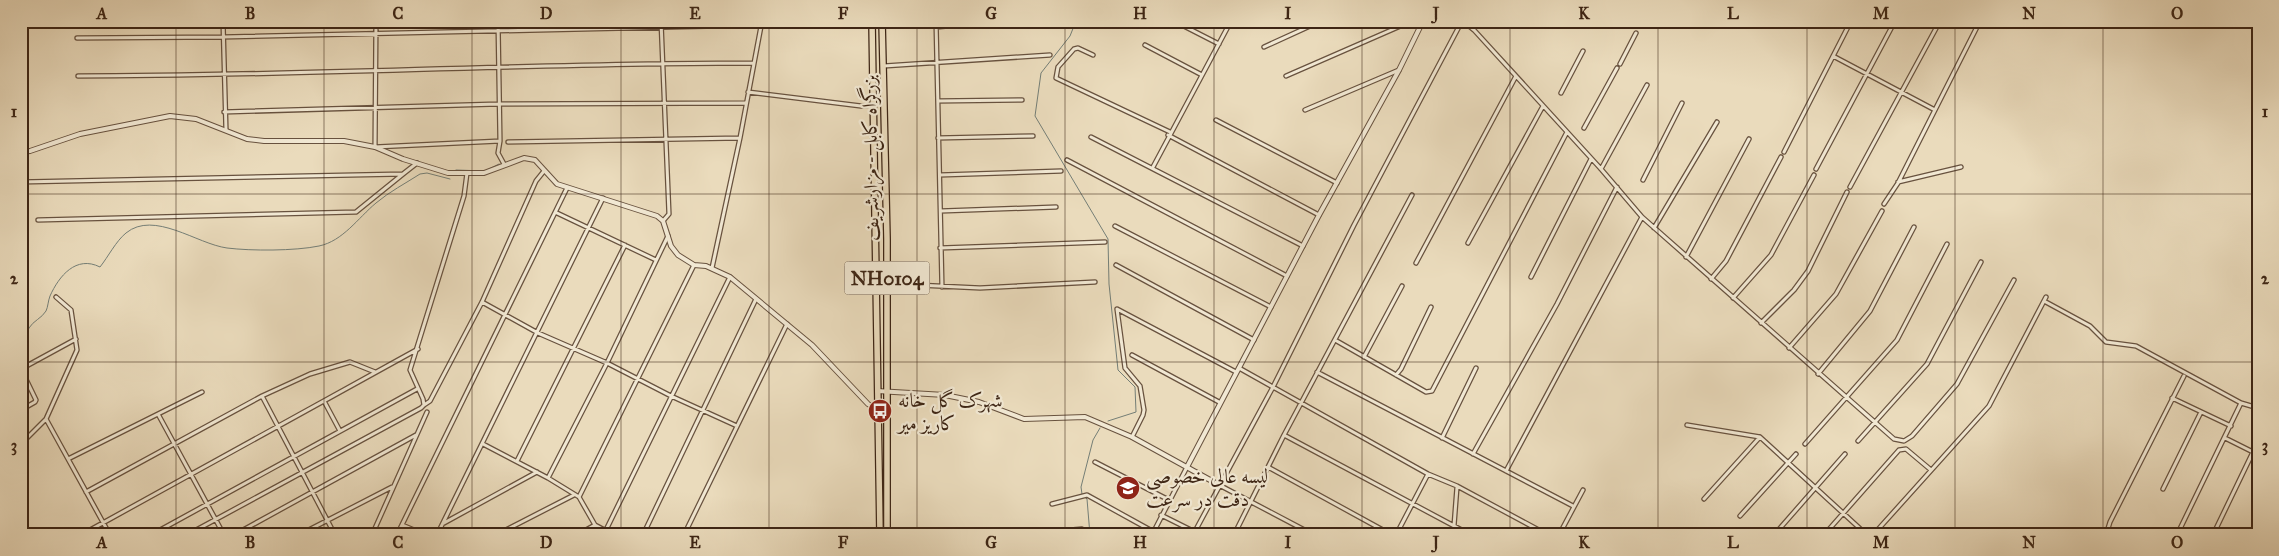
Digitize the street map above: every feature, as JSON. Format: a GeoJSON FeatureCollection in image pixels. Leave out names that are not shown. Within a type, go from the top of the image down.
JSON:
{"type":"FeatureCollection","features":[{"type":"Feature","properties":{"kind":"highway","name":"بزرگراه کابل - مزارشریف"},"geometry":{"type":"LineString","coordinates":[[872,21],[877,408],[887,535]]}},
{"type":"Feature","properties":{"kind":"highway","name":"بزرگراه کابل - مزارشریف"},"geometry":{"type":"LineString","coordinates":[[880,535],[883,502],[888,285],[882,21]]}},
{"type":"Feature","properties":{"kind":"street"},"geometry":{"type":"LineString","coordinates":[[223,21],[224,112],[226,130]]}},
{"type":"Feature","properties":{"kind":"street"},"geometry":{"type":"LineString","coordinates":[[375,147],[376,21]]}},
{"type":"Feature","properties":{"kind":"street"},"geometry":{"type":"LineString","coordinates":[[498,21],[500,157],[504,164]]}},
{"type":"Feature","properties":{"kind":"street"},"geometry":{"type":"LineString","coordinates":[[936,21],[942,287]]}},
{"type":"Feature","properties":{"kind":"street"},"geometry":{"type":"LineString","coordinates":[[937,27],[1003,21]]}},
{"type":"Feature","properties":{"kind":"street"},"geometry":{"type":"LineString","coordinates":[[1174,21],[1219,44]]}},
{"type":"Feature","properties":{"kind":"street"},"geometry":{"type":"LineString","coordinates":[[1153,167],[1169,133],[1232,21]]}},
{"type":"Feature","properties":{"kind":"street"},"geometry":{"type":"LineString","coordinates":[[1264,47],[1320,21]]}},
{"type":"Feature","properties":{"kind":"street"},"geometry":{"type":"LineString","coordinates":[[1286,76],[1412,21]]}},
{"type":"Feature","properties":{"kind":"street"},"geometry":{"type":"LineString","coordinates":[[1052,504],[1086,495],[1153,533],[1270,307],[1399,70],[1423,21]]}},
{"type":"Feature","properties":{"kind":"street"},"geometry":{"type":"LineString","coordinates":[[1161,515],[1194,533],[1221,486],[1354,225],[1463,21],[1474,30],[1592,159],[1642,217],[1845,398],[1894,439],[1904,441],[1912,436],[1956,384],[2014,280]]}},
{"type":"Feature","properties":{"kind":"street"},"geometry":{"type":"LineString","coordinates":[[1784,152],[1851,21]]}},
{"type":"Feature","properties":{"kind":"street"},"geometry":{"type":"LineString","coordinates":[[1816,169],[1895,21]]}},
{"type":"Feature","properties":{"kind":"street"},"geometry":{"type":"LineString","coordinates":[[1850,186],[1940,21]]}},
{"type":"Feature","properties":{"kind":"street"},"geometry":{"type":"LineString","coordinates":[[1884,204],[1898,182],[1980,21]]}},
{"type":"Feature","properties":{"kind":"street"},"geometry":{"type":"LineString","coordinates":[[77,38],[223,37],[661,24],[761,23],[740,138],[712,268]]}},
{"type":"Feature","properties":{"kind":"street"},"geometry":{"type":"LineString","coordinates":[[661,24],[669,214],[663,221]]}},
{"type":"Feature","properties":{"kind":"street"},"geometry":{"type":"LineString","coordinates":[[1620,64],[1636,33]]}},
{"type":"Feature","properties":{"kind":"street"},"geometry":{"type":"LineString","coordinates":[[1146,45],[1202,75]]}},
{"type":"Feature","properties":{"kind":"street"},"geometry":{"type":"LineString","coordinates":[[1093,55],[1078,48],[1074,49],[1058,68],[1056,78],[1169,133],[1319,215]]}},
{"type":"Feature","properties":{"kind":"street"},"geometry":{"type":"LineString","coordinates":[[1560,93],[1584,51]]}},
{"type":"Feature","properties":{"kind":"street"},"geometry":{"type":"LineString","coordinates":[[884,66],[1050,55]]}},
{"type":"Feature","properties":{"kind":"street"},"geometry":{"type":"LineString","coordinates":[[1833,56],[1934,110]]}},
{"type":"Feature","properties":{"kind":"street"},"geometry":{"type":"LineString","coordinates":[[78,76],[224,76],[499,67],[753,63]]}},
{"type":"Feature","properties":{"kind":"street"},"geometry":{"type":"LineString","coordinates":[[1584,128],[1617,68]]}},
{"type":"Feature","properties":{"kind":"street"},"geometry":{"type":"LineString","coordinates":[[1305,110],[1399,70]]}},
{"type":"Feature","properties":{"kind":"street"},"geometry":{"type":"LineString","coordinates":[[1416,263],[1516,76]]}},
{"type":"Feature","properties":{"kind":"street"},"geometry":{"type":"LineString","coordinates":[[1601,169],[1647,85]]}},
{"type":"Feature","properties":{"kind":"street"},"geometry":{"type":"LineString","coordinates":[[748,92],[861,106],[873,105]]}},
{"type":"Feature","properties":{"kind":"street"},"geometry":{"type":"LineString","coordinates":[[938,101],[1022,100]]}},
{"type":"Feature","properties":{"kind":"street"},"geometry":{"type":"LineString","coordinates":[[224,112],[498,104],[745,103]]}},
{"type":"Feature","properties":{"kind":"street"},"geometry":{"type":"LineString","coordinates":[[1642,180],[1682,103]]}},
{"type":"Feature","properties":{"kind":"street"},"geometry":{"type":"LineString","coordinates":[[1468,243],[1543,106]]}},
{"type":"Feature","properties":{"kind":"street"},"geometry":{"type":"LineString","coordinates":[[21,152],[30,151],[80,134],[170,116],[196,120],[247,139],[264,141],[344,141],[375,147],[448,173],[484,172],[524,158],[535,160],[558,184],[657,216],[663,221],[672,250],[694,265],[712,268],[730,276],[812,345],[868,404],[877,408],[886,408]]}},
{"type":"Feature","properties":{"kind":"street"},"geometry":{"type":"LineString","coordinates":[[1216,120],[1337,183]]}},
{"type":"Feature","properties":{"kind":"street"},"geometry":{"type":"LineString","coordinates":[[1654,228],[1717,122]]}},
{"type":"Feature","properties":{"kind":"street"},"geometry":{"type":"LineString","coordinates":[[1335,340],[1426,392],[1432,391],[1567,132]]}},
{"type":"Feature","properties":{"kind":"street"},"geometry":{"type":"LineString","coordinates":[[938,138],[1033,136]]}},
{"type":"Feature","properties":{"kind":"street"},"geometry":{"type":"LineString","coordinates":[[1091,137],[1153,167],[1303,246]]}},
{"type":"Feature","properties":{"kind":"street"},"geometry":{"type":"LineString","coordinates":[[508,142],[740,138]]}},
{"type":"Feature","properties":{"kind":"street"},"geometry":{"type":"LineString","coordinates":[[1686,257],[1749,139]]}},
{"type":"Feature","properties":{"kind":"street"},"geometry":{"type":"LineString","coordinates":[[375,147],[500,141]]}},
{"type":"Feature","properties":{"kind":"street"},"geometry":{"type":"LineString","coordinates":[[1712,280],[1726,261],[1781,157]]}},
{"type":"Feature","properties":{"kind":"street"},"geometry":{"type":"LineString","coordinates":[[1531,277],[1592,159]]}},
{"type":"Feature","properties":{"kind":"street"},"geometry":{"type":"LineString","coordinates":[[1067,160],[1287,276]]}},
{"type":"Feature","properties":{"kind":"street"},"geometry":{"type":"LineString","coordinates":[[38,220],[356,212],[417,163]]}},
{"type":"Feature","properties":{"kind":"street"},"geometry":{"type":"LineString","coordinates":[[1898,182],[1961,167]]}},
{"type":"Feature","properties":{"kind":"street"},"geometry":{"type":"LineString","coordinates":[[187,535],[421,408],[430,401],[482,302],[536,180],[544,171]]}},
{"type":"Feature","properties":{"kind":"street"},"geometry":{"type":"LineString","coordinates":[[940,175],[1062,171]]}},
{"type":"Feature","properties":{"kind":"street"},"geometry":{"type":"LineString","coordinates":[[424,405],[410,370],[419,348],[464,196],[467,173]]}},
{"type":"Feature","properties":{"kind":"street"},"geometry":{"type":"LineString","coordinates":[[21,182],[403,174]]}},
{"type":"Feature","properties":{"kind":"street"},"geometry":{"type":"LineString","coordinates":[[1733,298],[1770,255],[1814,175]]}},
{"type":"Feature","properties":{"kind":"street"},"geometry":{"type":"LineString","coordinates":[[1473,454],[1557,304],[1617,187]]}},
{"type":"Feature","properties":{"kind":"street"},"geometry":{"type":"LineString","coordinates":[[397,535],[568,188]]}},
{"type":"Feature","properties":{"kind":"street"},"geometry":{"type":"LineString","coordinates":[[1761,323],[1794,290],[1808,271],[1847,192]]}},
{"type":"Feature","properties":{"kind":"street"},"geometry":{"type":"LineString","coordinates":[[1234,535],[1284,435],[1412,195]]}},
{"type":"Feature","properties":{"kind":"street"},"geometry":{"type":"LineString","coordinates":[[437,535],[604,198]]}},
{"type":"Feature","properties":{"kind":"street"},"geometry":{"type":"LineString","coordinates":[[941,211],[1056,207]]}},
{"type":"Feature","properties":{"kind":"street"},"geometry":{"type":"LineString","coordinates":[[1789,348],[1836,294],[1882,211]]}},
{"type":"Feature","properties":{"kind":"street"},"geometry":{"type":"LineString","coordinates":[[557,213],[656,260]]}},
{"type":"Feature","properties":{"kind":"street"},"geometry":{"type":"LineString","coordinates":[[1506,472],[1642,217]]}},
{"type":"Feature","properties":{"kind":"street"},"geometry":{"type":"LineString","coordinates":[[1115,226],[1270,307]]}},
{"type":"Feature","properties":{"kind":"street"},"geometry":{"type":"LineString","coordinates":[[1818,374],[1870,311],[1914,227]]}},
{"type":"Feature","properties":{"kind":"street"},"geometry":{"type":"LineString","coordinates":[[548,478],[607,363],[668,235]]}},
{"type":"Feature","properties":{"kind":"street"},"geometry":{"type":"LineString","coordinates":[[940,248],[1105,242]]}},
{"type":"Feature","properties":{"kind":"street"},"geometry":{"type":"LineString","coordinates":[[1805,444],[1897,340],[1947,244]]}},
{"type":"Feature","properties":{"kind":"street"},"geometry":{"type":"LineString","coordinates":[[517,461],[625,245]]}},
{"type":"Feature","properties":{"kind":"street"},"geometry":{"type":"LineString","coordinates":[[1858,441],[1926,364],[1981,262]]}},
{"type":"Feature","properties":{"kind":"street"},"geometry":{"type":"LineString","coordinates":[[580,496],[694,265]]}},
{"type":"Feature","properties":{"kind":"street"},"geometry":{"type":"LineString","coordinates":[[1116,265],[1254,340]]}},
{"type":"Feature","properties":{"kind":"street"},"geometry":{"type":"LineString","coordinates":[[606,530],[730,276]]}},
{"type":"Feature","properties":{"kind":"street"},"geometry":{"type":"LineString","coordinates":[[888,285],[980,288],[1095,282]]}},
{"type":"Feature","properties":{"kind":"street"},"geometry":{"type":"LineString","coordinates":[[1364,357],[1402,286]]}},
{"type":"Feature","properties":{"kind":"street"},"geometry":{"type":"LineString","coordinates":[[21,444],[46,419],[77,350],[71,310],[56,296]]}},
{"type":"Feature","properties":{"kind":"street"},"geometry":{"type":"LineString","coordinates":[[1873,535],[1989,406],[2046,297]]}},
{"type":"Feature","properties":{"kind":"street"},"geometry":{"type":"LineString","coordinates":[[643,535],[756,299]]}},
{"type":"Feature","properties":{"kind":"street"},"geometry":{"type":"LineString","coordinates":[[482,302],[538,333],[573,347],[670,396],[737,426]]}},
{"type":"Feature","properties":{"kind":"street"},"geometry":{"type":"LineString","coordinates":[[2044,302],[2090,326],[2106,342],[2136,346],[2241,404],[2258,408]]}},
{"type":"Feature","properties":{"kind":"street"},"geometry":{"type":"LineString","coordinates":[[1396,375],[1401,369],[1431,307]]}},
{"type":"Feature","properties":{"kind":"street"},"geometry":{"type":"LineString","coordinates":[[1132,437],[1144,410],[1140,386],[1124,368],[1117,309],[1273,387],[1428,474],[1457,486],[1548,535]]}},
{"type":"Feature","properties":{"kind":"street"},"geometry":{"type":"LineString","coordinates":[[684,535],[788,324]]}},
{"type":"Feature","properties":{"kind":"street"},"geometry":{"type":"LineString","coordinates":[[21,410],[36,400],[21,369],[76,339]]}},
{"type":"Feature","properties":{"kind":"street"},"geometry":{"type":"LineString","coordinates":[[81,535],[419,348]]}},
{"type":"Feature","properties":{"kind":"street"},"geometry":{"type":"LineString","coordinates":[[1132,356],[1220,402]]}},
{"type":"Feature","properties":{"kind":"street"},"geometry":{"type":"LineString","coordinates":[[86,492],[262,396],[310,374],[350,362],[376,372]]}},
{"type":"Feature","properties":{"kind":"street"},"geometry":{"type":"LineString","coordinates":[[1442,438],[1476,368]]}},
{"type":"Feature","properties":{"kind":"street"},"geometry":{"type":"LineString","coordinates":[[1317,372],[1573,506]]}},
{"type":"Feature","properties":{"kind":"street"},"geometry":{"type":"LineString","coordinates":[[2106,535],[2110,522],[2184,376]]}},
{"type":"Feature","properties":{"kind":"street"},"geometry":{"type":"LineString","coordinates":[[151,535],[417,389]]}},
{"type":"Feature","properties":{"kind":"street"},"geometry":{"type":"LineString","coordinates":[[877,391],[945,395],[979,402],[1024,419],[1084,417],[1132,437],[1314,535]]}},
{"type":"Feature","properties":{"kind":"street"},"geometry":{"type":"LineString","coordinates":[[70,458],[202,392]]}},
{"type":"Feature","properties":{"kind":"street"},"geometry":{"type":"LineString","coordinates":[[262,396],[277,428],[335,535]]}},
{"type":"Feature","properties":{"kind":"street"},"geometry":{"type":"LineString","coordinates":[[2172,398],[2230,426]]}},
{"type":"Feature","properties":{"kind":"street"},"geometry":{"type":"LineString","coordinates":[[324,401],[340,431]]}},
{"type":"Feature","properties":{"kind":"street"},"geometry":{"type":"LineString","coordinates":[[2177,535],[2241,404]]}},
{"type":"Feature","properties":{"kind":"street"},"geometry":{"type":"LineString","coordinates":[[372,535],[392,486],[427,412]]}},
{"type":"Feature","properties":{"kind":"street"},"geometry":{"type":"LineString","coordinates":[[2163,489],[2201,412]]}},
{"type":"Feature","properties":{"kind":"street"},"geometry":{"type":"LineString","coordinates":[[158,414],[189,474],[224,535]]}},
{"type":"Feature","properties":{"kind":"street"},"geometry":{"type":"LineString","coordinates":[[46,419],[70,458],[110,535]]}},
{"type":"Feature","properties":{"kind":"street"},"geometry":{"type":"LineString","coordinates":[[1688,425],[1760,437],[1868,535]]}},
{"type":"Feature","properties":{"kind":"street"},"geometry":{"type":"LineString","coordinates":[[234,535],[416,435]]}},
{"type":"Feature","properties":{"kind":"street"},"geometry":{"type":"LineString","coordinates":[[1284,435],[1471,535]]}},
{"type":"Feature","properties":{"kind":"street"},"geometry":{"type":"LineString","coordinates":[[1704,499],[1760,437]]}},
{"type":"Feature","properties":{"kind":"street"},"geometry":{"type":"LineString","coordinates":[[2213,535],[2253,452],[2224,438]]}},
{"type":"Feature","properties":{"kind":"street"},"geometry":{"type":"LineString","coordinates":[[482,444],[580,496]]}},
{"type":"Feature","properties":{"kind":"street"},"geometry":{"type":"LineString","coordinates":[[1824,535],[1899,450],[1906,449],[1931,470]]}},
{"type":"Feature","properties":{"kind":"street"},"geometry":{"type":"LineString","coordinates":[[1740,516],[1796,454]]}},
{"type":"Feature","properties":{"kind":"street"},"geometry":{"type":"LineString","coordinates":[[1774,535],[1845,454]]}},
{"type":"Feature","properties":{"kind":"street"},"geometry":{"type":"LineString","coordinates":[[1095,462],[1169,500]]}},
{"type":"Feature","properties":{"kind":"street"},"geometry":{"type":"LineString","coordinates":[[1268,467],[1394,535],[1428,474]]}},
{"type":"Feature","properties":{"kind":"street"},"geometry":{"type":"LineString","coordinates":[[443,524],[537,472]]}},
{"type":"Feature","properties":{"kind":"street"},"geometry":{"type":"LineString","coordinates":[[299,535],[392,486]]}},
{"type":"Feature","properties":{"kind":"street"},"geometry":{"type":"LineString","coordinates":[[1456,535],[1454,526],[1457,486]]}},
{"type":"Feature","properties":{"kind":"street"},"geometry":{"type":"LineString","coordinates":[[1559,535],[1583,490]]}},
{"type":"Feature","properties":{"kind":"street"},"geometry":{"type":"LineString","coordinates":[[496,535],[575,495]]}},
{"type":"Feature","properties":{"kind":"street"},"geometry":{"type":"LineString","coordinates":[[580,496],[595,524],[614,535]]}},
{"type":"Feature","properties":{"kind":"street"},"geometry":{"type":"LineString","coordinates":[[2251,535],[2258,520]]}},
{"type":"Feature","properties":{"kind":"street"},"geometry":{"type":"LineString","coordinates":[[577,535],[595,524]]}},
{"type":"Feature","properties":{"kind":"street"},"geometry":{"type":"LineString","coordinates":[[402,525],[426,535]]}},
{"type":"Feature","properties":{"kind":"street"},"geometry":{"type":"LineString","coordinates":[[1047,532],[1082,529]]}},
{"type":"Feature","properties":{"kind":"street"},"geometry":{"type":"LineString","coordinates":[[1067,530],[1075,535]]}},
{"type":"Feature","properties":{"kind":"waterway"},"geometry":{"type":"LineString","coordinates":[[1076,21],[1070,36],[1041,73],[1035,116],[1108,239],[1109,284],[1118,370],[1135,387],[1136,412],[1108,421]]}},
{"type":"Feature","properties":{"kind":"waterway"},"geometry":{"type":"LineString","coordinates":[[489,169],[499,164]]}},
{"type":"Feature","properties":{"kind":"waterway"},"geometry":{"type":"LineString","coordinates":[[456,170],[485,171]]}},
{"type":"Feature","properties":{"kind":"waterway"},"geometry":{"type":"LineString","coordinates":[[21,345],[29,328],[46,311],[50,296],[63,275],[76,266],[83,264],[100,267],[122,236],[137,227],[149,225],[176,230],[227,248],[248,250],[309,248],[336,239],[381,199],[420,174],[427,173],[450,179]]}},
{"type":"Feature","properties":{"kind":"waterway"},"geometry":{"type":"LineString","coordinates":[[1090,535],[1087,499],[1082,494],[1081,487],[1093,440],[1100,428]]}},
{"type":"Feature","properties":{"kind":"place","name":"شهرک گل خانه کاریز میر"},"geometry":{"type":"Point","coordinates":[880,411]}},
{"type":"Feature","properties":{"kind":"place","name":"لیسه عالی خصوصی دقت در سرعت"},"geometry":{"type":"Point","coordinates":[1128,488]}}]}
